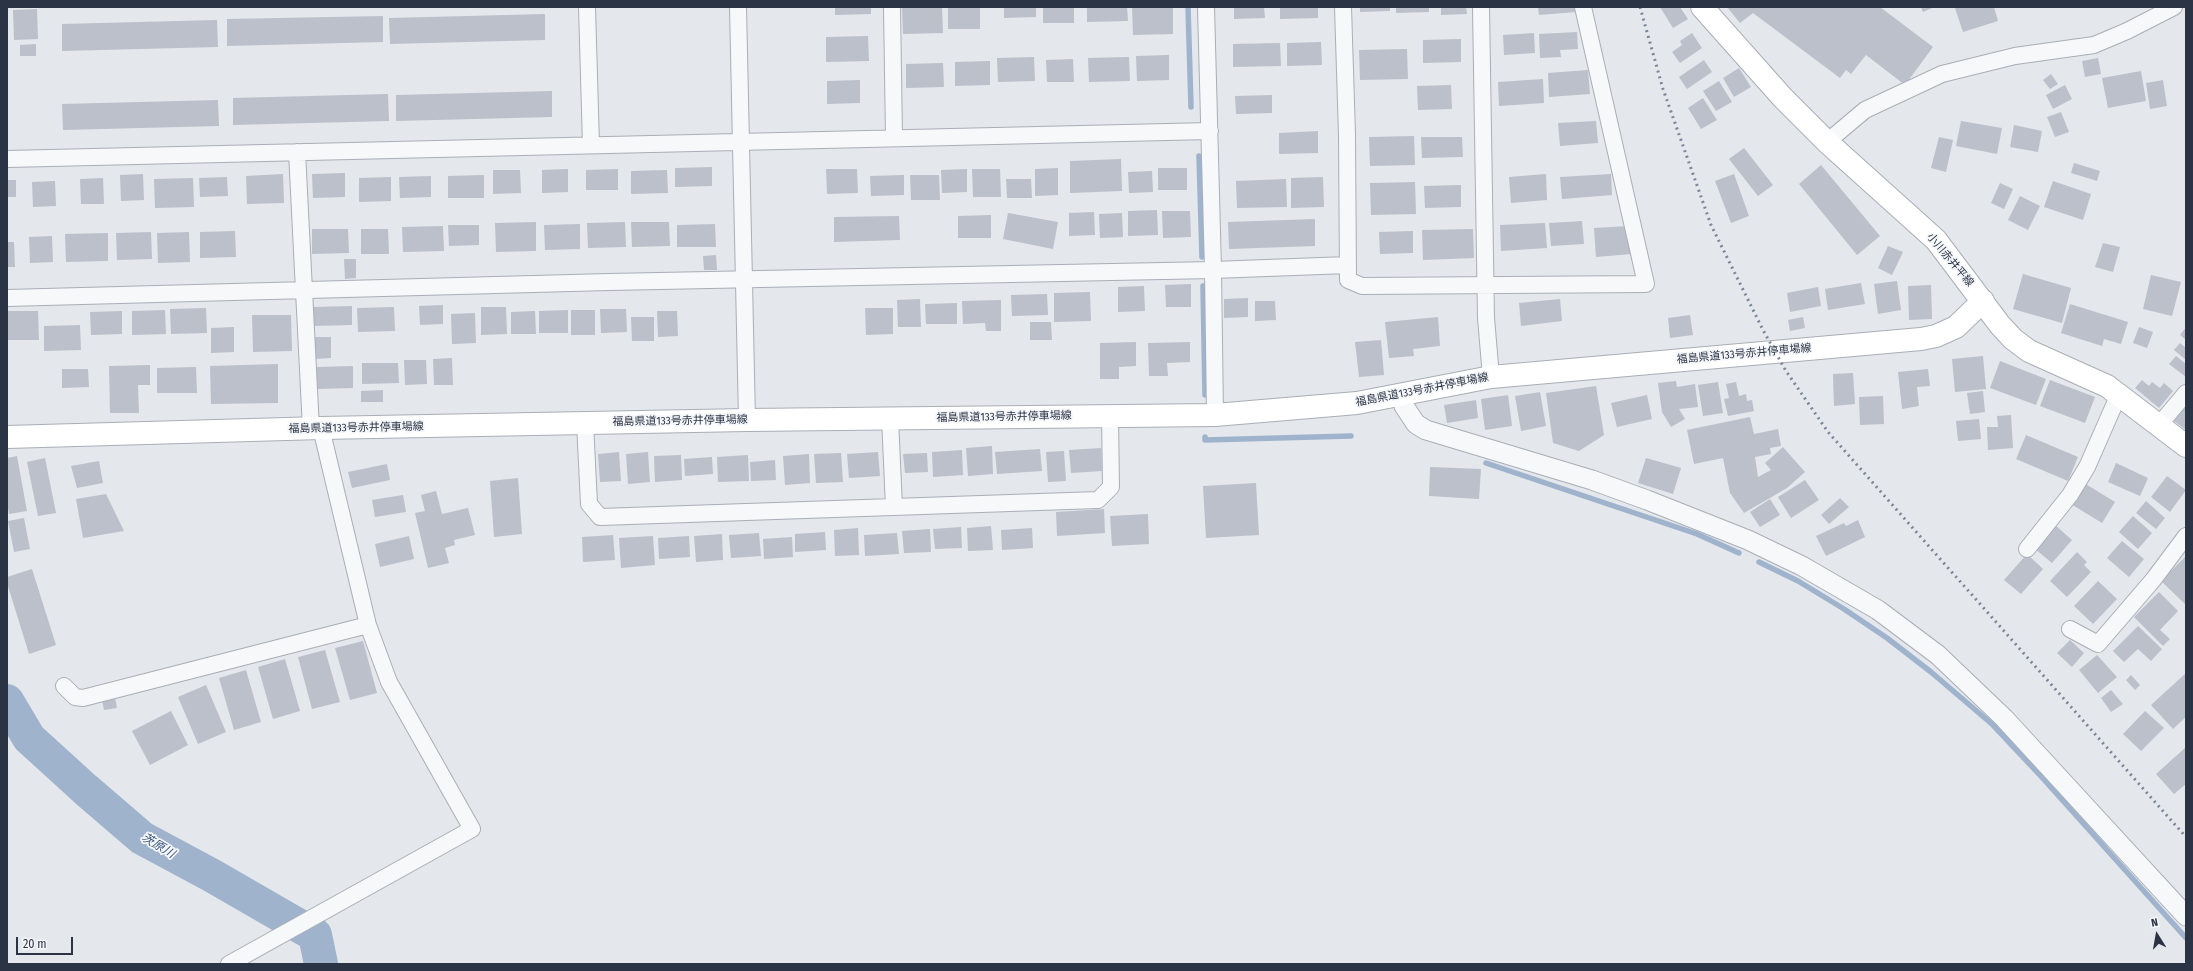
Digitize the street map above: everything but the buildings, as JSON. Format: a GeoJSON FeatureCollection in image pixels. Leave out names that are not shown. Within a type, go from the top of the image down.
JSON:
{"type":"FeatureCollection","features":[{"type":"Feature","properties":{"kind":"main road","name":"小川赤井平線"},"geometry":{"type":"LineString","coordinates":[[1702,7],[1783,98],[1827,142],[1936,240],[1983,300],[2000,325],[2013,338],[2030,351],[2096,380],[2118,394],[2186,446]]}},
{"type":"Feature","properties":{"kind":"main road","name":"福島県道133号赤井停車場線"},"geometry":{"type":"LineString","coordinates":[[8,435],[747,420],[1215,414],[1357,403],[1402,396],[1491,376],[1921,339],[1936,336],[1956,327],[1983,300]]}},
{"type":"Feature","properties":{"kind":"street"},"geometry":{"type":"LineString","coordinates":[[587,7],[591,145]]}},
{"type":"Feature","properties":{"kind":"street"},"geometry":{"type":"LineString","coordinates":[[738,7],[747,420]]}},
{"type":"Feature","properties":{"kind":"street"},"geometry":{"type":"LineString","coordinates":[[892,7],[894,138]]}},
{"type":"Feature","properties":{"kind":"street"},"geometry":{"type":"LineString","coordinates":[[1206,7],[1210,131],[1215,414]]}},
{"type":"Feature","properties":{"kind":"street"},"geometry":{"type":"LineString","coordinates":[[1343,7],[1347,135],[1348,280],[1362,286],[1646,284],[1583,7]]}},
{"type":"Feature","properties":{"kind":"street"},"geometry":{"type":"LineString","coordinates":[[1481,7],[1486,285],[1491,376]]}},
{"type":"Feature","properties":{"kind":"street"},"geometry":{"type":"LineString","coordinates":[[1827,142],[1865,110],[1942,74],[2015,56],[2094,45],[2127,31],[2174,7]]}},
{"type":"Feature","properties":{"kind":"street"},"geometry":{"type":"LineString","coordinates":[[7,159],[1210,131]]}},
{"type":"Feature","properties":{"kind":"street"},"geometry":{"type":"LineString","coordinates":[[229,964],[472,829],[389,682],[368,625],[316,428],[304,290],[297,152]]}},
{"type":"Feature","properties":{"kind":"street"},"geometry":{"type":"LineString","coordinates":[[7,298],[1213,270],[1348,265]]}},
{"type":"Feature","properties":{"kind":"street"},"geometry":{"type":"LineString","coordinates":[[2159,426],[2186,393]]}},
{"type":"Feature","properties":{"kind":"street"},"geometry":{"type":"LineString","coordinates":[[2027,549],[2070,495],[2087,468],[2118,394]]}},
{"type":"Feature","properties":{"kind":"street"},"geometry":{"type":"LineString","coordinates":[[1402,396],[1404,406],[1416,424],[1426,430],[1592,480],[1748,540],[1815,573],[1878,610],[1938,655],[2004,718],[2186,916]]}},
{"type":"Feature","properties":{"kind":"street"},"geometry":{"type":"LineString","coordinates":[[585,423],[589,504],[600,517],[1098,500],[1111,487],[1110,416]]}},
{"type":"Feature","properties":{"kind":"street"},"geometry":{"type":"LineString","coordinates":[[890,418],[894,507]]}},
{"type":"Feature","properties":{"kind":"street"},"geometry":{"type":"LineString","coordinates":[[2070,629],[2098,644],[2153,580],[2186,536]]}},
{"type":"Feature","properties":{"kind":"street"},"geometry":{"type":"LineString","coordinates":[[64,686],[75,698],[83,698],[368,625]]}},
{"type":"Feature","properties":{"kind":"waterway"},"geometry":{"type":"LineString","coordinates":[[1188,7],[1191,107]]}},
{"type":"Feature","properties":{"kind":"waterway"},"geometry":{"type":"LineString","coordinates":[[1199,156],[1202,257]]}},
{"type":"Feature","properties":{"kind":"waterway"},"geometry":{"type":"LineString","coordinates":[[1203,286],[1205,395]]}},
{"type":"Feature","properties":{"kind":"waterway"},"geometry":{"type":"LineString","coordinates":[[1205,437],[1205,440],[1351,436]]}},
{"type":"Feature","properties":{"kind":"waterway"},"geometry":{"type":"LineString","coordinates":[[1486,463],[1697,534],[1739,553]]}},
{"type":"Feature","properties":{"kind":"waterway"},"geometry":{"type":"LineString","coordinates":[[1759,562],[1798,581],[1844,609],[1887,638],[1931,672],[1993,725],[2186,938]]}},
{"type":"Feature","properties":{"kind":"waterway","name":"茨原川"},"geometry":{"type":"LineString","coordinates":[[7,701],[29,738],[142,838],[211,875],[315,935],[321,964]]}},
{"type":"Feature","properties":{"kind":"railway"},"geometry":{"type":"LineString","coordinates":[[1640,7],[1663,89],[1711,225],[1763,330],[1786,371],[1828,432],[2186,837]]}}]}
